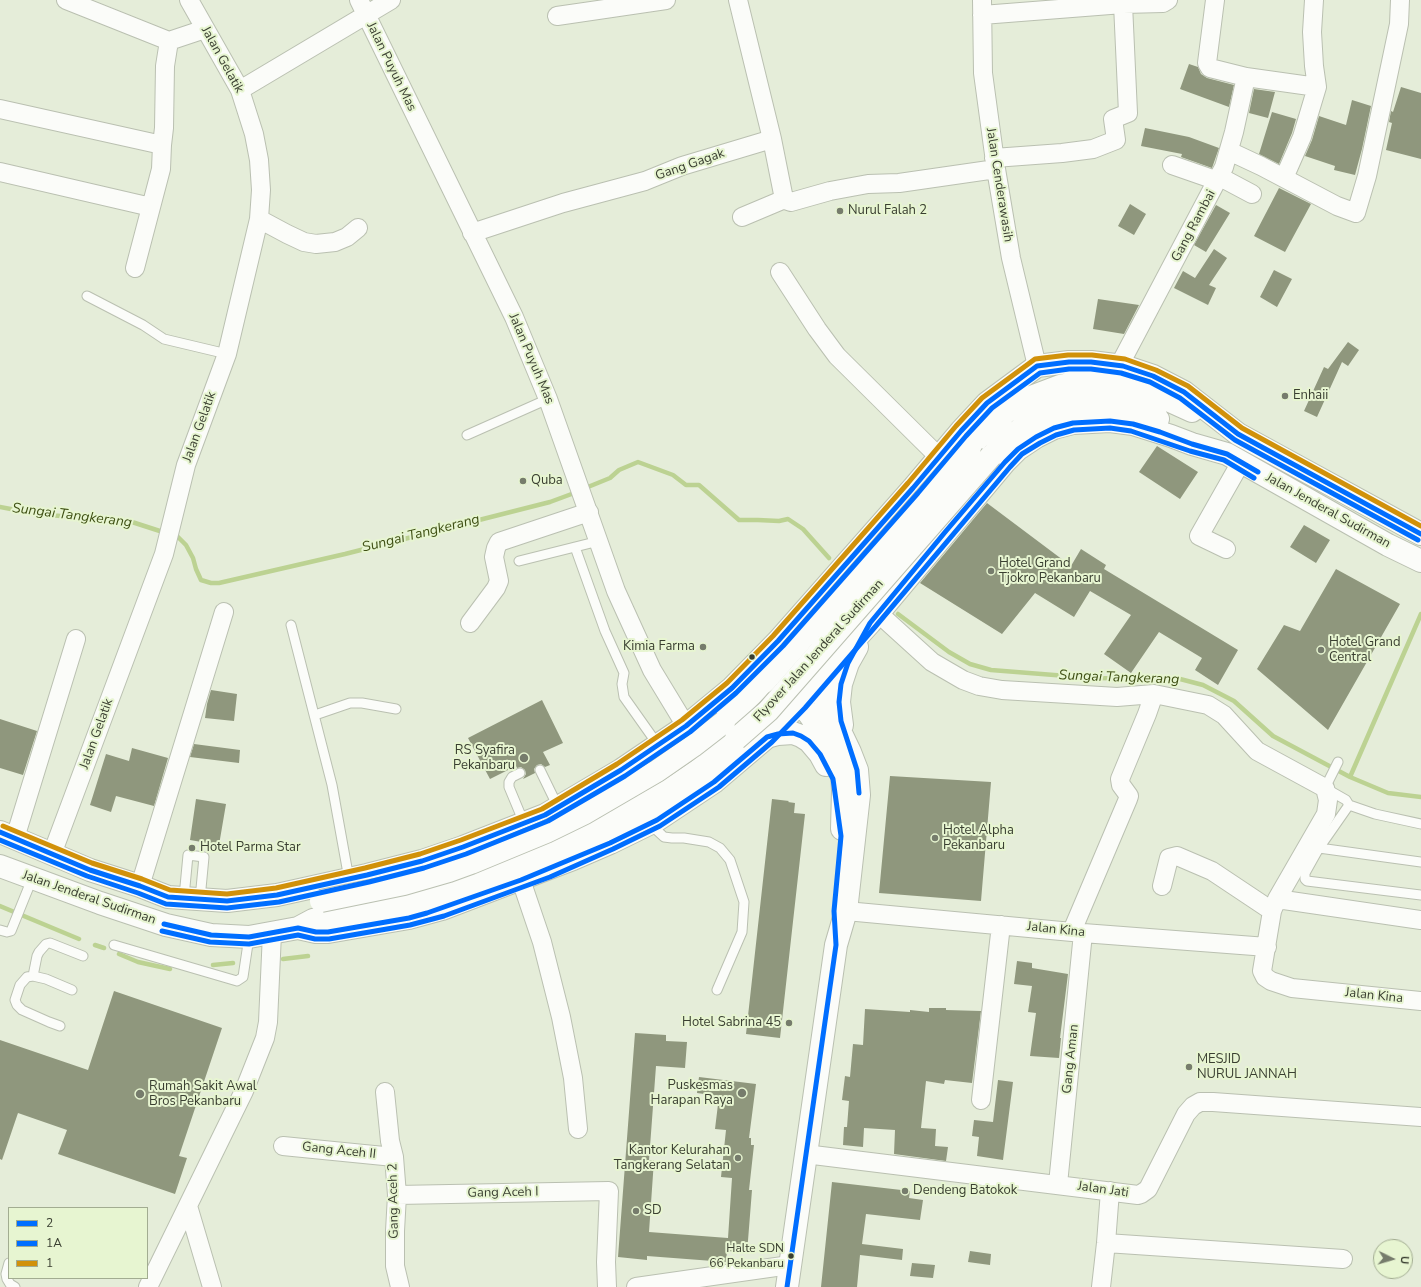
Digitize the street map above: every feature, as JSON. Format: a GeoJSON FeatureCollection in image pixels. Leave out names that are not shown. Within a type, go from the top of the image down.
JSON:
{"type":"FeatureCollection","features":[{"type":"Feature","properties":{"kind":"main road","name":"Jalan Jenderal Sudirman"},"geometry":{"type":"LineString","coordinates":[[7,835],[90,870],[140,886],[168,897],[227,900],[277,895],[422,861],[545,815],[621,770],[686,726],[732,688],[778,641],[987,403],[1037,366],[1069,362],[1091,362],[1119,366],[1153,376],[1184,392],[1228,444],[1388,545],[1421,561]]}},
{"type":"Feature","properties":{"kind":"main road","name":"Flyover Jalan Jenderal Sudirman"},"geometry":{"type":"LineString","coordinates":[[323,909],[471,863],[546,832],[585,813],[656,771],[693,746],[724,722],[764,682],[987,429],[1006,412],[1032,397],[1060,386],[1079,382],[1099,381],[1115,383],[1143,390],[1192,411],[1228,444]]}},
{"type":"Feature","properties":{"kind":"main road","name":"Jalan Jenderal Sudirman"},"geometry":{"type":"LineString","coordinates":[[0,866],[100,903],[178,928],[211,935],[249,937],[298,928],[323,933],[409,918],[442,909],[521,880],[610,843],[649,823],[690,798],[720,776],[767,737],[800,702],[874,618],[1005,462],[1018,449],[1036,437],[1054,428],[1073,423],[1110,421],[1133,424],[1192,444],[1228,444],[1421,534]]}},
{"type":"Feature","properties":{"kind":"main road"},"geometry":{"type":"LineString","coordinates":[[862,547],[857,566],[835,593],[834,603],[839,612],[849,616],[854,616],[864,610],[883,588],[902,584]]}},
{"type":"Feature","properties":{"kind":"main road"},"geometry":{"type":"LineString","coordinates":[[850,752],[841,721],[839,702],[841,684],[848,663],[874,618]]}},
{"type":"Feature","properties":{"kind":"main road"},"geometry":{"type":"LineString","coordinates":[[778,641],[817,683],[857,770],[859,795],[846,911],[836,946],[787,1287]]}},
{"type":"Feature","properties":{"kind":"main road"},"geometry":{"type":"LineString","coordinates":[[760,661],[800,702],[833,749],[839,762],[843,790],[841,836],[834,911],[836,946]]}},
{"type":"Feature","properties":{"kind":"main road"},"geometry":{"type":"LineString","coordinates":[[686,726],[703,726],[709,722],[715,721],[722,722],[733,730],[736,737],[735,750],[726,760],[720,776]]}},
{"type":"Feature","properties":{"kind":"main road"},"geometry":{"type":"LineString","coordinates":[[767,737],[778,734],[793,733],[809,741],[820,754],[833,779],[841,836]]}},
{"type":"Feature","properties":{"kind":"main road"},"geometry":{"type":"LineString","coordinates":[[246,899],[267,908],[323,909]]}},
{"type":"Feature","properties":{"kind":"main road"},"geometry":{"type":"LineString","coordinates":[[298,928],[312,920],[323,909]]}},
{"type":"Feature","properties":{"kind":"street"},"geometry":{"type":"LineString","coordinates":[[66,0],[169,41],[205,29]]}},
{"type":"Feature","properties":{"kind":"street","name":"Jalan Gelatik"},"geometry":{"type":"LineString","coordinates":[[52,854],[164,554],[186,465],[227,354],[259,218],[261,190],[259,160],[254,134],[240,90],[189,0]]}},
{"type":"Feature","properties":{"kind":"street","name":"Jalan Puyuh Mas"},"geometry":{"type":"LineString","coordinates":[[358,0],[514,317],[548,399],[616,591],[652,670],[686,726]]}},
{"type":"Feature","properties":{"kind":"street"},"geometry":{"type":"LineString","coordinates":[[240,90],[391,0]]}},
{"type":"Feature","properties":{"kind":"street"},"geometry":{"type":"LineString","coordinates":[[557,16],[661,0]]}},
{"type":"Feature","properties":{"kind":"street"},"geometry":{"type":"LineString","coordinates":[[738,0],[772,139],[783,194],[780,201],[742,217]]}},
{"type":"Feature","properties":{"kind":"street"},"geometry":{"type":"LineString","coordinates":[[982,8],[1163,3],[1168,0]]}},
{"type":"Feature","properties":{"kind":"street"},"geometry":{"type":"LineString","coordinates":[[1215,0],[1207,63],[1210,68],[1246,77],[1317,87]]}},
{"type":"Feature","properties":{"kind":"street"},"geometry":{"type":"LineString","coordinates":[[1284,178],[1302,137],[1317,87],[1312,32],[1314,0]]}},
{"type":"Feature","properties":{"kind":"street"},"geometry":{"type":"LineString","coordinates":[[1229,151],[1337,206],[1356,213],[1367,176],[1399,24],[1400,0]]}},
{"type":"Feature","properties":{"kind":"street"},"geometry":{"type":"LineString","coordinates":[[782,199],[791,202],[830,191],[868,184],[899,183],[995,163],[1092,149],[1116,140],[1114,119],[1128,113],[1122,4]]}},
{"type":"Feature","properties":{"kind":"street","name":"Jalan Cenderawasih"},"geometry":{"type":"LineString","coordinates":[[982,8],[983,73],[995,163],[1011,258],[1037,366]]}},
{"type":"Feature","properties":{"kind":"street"},"geometry":{"type":"LineString","coordinates":[[135,268],[161,169],[164,128],[165,66],[169,41]]}},
{"type":"Feature","properties":{"kind":"street","name":"Gang Rambai"},"geometry":{"type":"LineString","coordinates":[[1119,366],[1224,168],[1246,77]]}},
{"type":"Feature","properties":{"kind":"street"},"geometry":{"type":"LineString","coordinates":[[0,109],[162,145]]}},
{"type":"Feature","properties":{"kind":"street","name":"Gang Gagak"},"geometry":{"type":"LineString","coordinates":[[472,233],[563,203],[645,181],[682,166],[772,139]]}},
{"type":"Feature","properties":{"kind":"street"},"geometry":{"type":"LineString","coordinates":[[1172,165],[1219,179],[1252,194]]}},
{"type":"Feature","properties":{"kind":"street"},"geometry":{"type":"LineString","coordinates":[[0,172],[151,207]]}},
{"type":"Feature","properties":{"kind":"street"},"geometry":{"type":"LineString","coordinates":[[259,218],[304,242],[316,244],[335,242],[347,237],[358,228]]}},
{"type":"Feature","properties":{"kind":"street"},"geometry":{"type":"LineString","coordinates":[[780,272],[817,329],[837,356],[938,457]]}},
{"type":"Feature","properties":{"kind":"street"},"geometry":{"type":"LineString","coordinates":[[1226,549],[1199,536],[1228,444]]}},
{"type":"Feature","properties":{"kind":"street"},"geometry":{"type":"LineString","coordinates":[[470,623],[493,593],[499,581],[494,559],[499,542],[587,506]]}},
{"type":"Feature","properties":{"kind":"street"},"geometry":{"type":"LineString","coordinates":[[140,886],[224,612]]}},
{"type":"Feature","properties":{"kind":"street"},"geometry":{"type":"LineString","coordinates":[[874,618],[932,662],[964,680],[979,686],[1002,690],[1117,697],[1154,694],[1208,705],[1224,715],[1257,751],[1326,786],[1328,800],[1326,814],[1274,905],[1267,946]]}},
{"type":"Feature","properties":{"kind":"street"},"geometry":{"type":"LineString","coordinates":[[7,835],[76,640]]}},
{"type":"Feature","properties":{"kind":"street","name":"Gang Aman"},"geometry":{"type":"LineString","coordinates":[[1058,1184],[1077,932],[1105,850],[1129,796],[1121,785],[1120,778],[1154,694]]}},
{"type":"Feature","properties":{"kind":"street"},"geometry":{"type":"LineString","coordinates":[[1162,886],[1169,858],[1177,856],[1212,871],[1274,905],[1421,920]]}},
{"type":"Feature","properties":{"kind":"street"},"geometry":{"type":"LineString","coordinates":[[521,880],[542,942],[562,1017],[573,1078],[578,1129]]}},
{"type":"Feature","properties":{"kind":"street","name":"Jalan Kina"},"geometry":{"type":"LineString","coordinates":[[846,911],[1077,932],[1267,946],[1262,971],[1271,981],[1292,988],[1421,1001]]}},
{"type":"Feature","properties":{"kind":"street"},"geometry":{"type":"LineString","coordinates":[[981,1100],[1001,925]]}},
{"type":"Feature","properties":{"kind":"street"},"geometry":{"type":"LineString","coordinates":[[148,1287],[244,1091],[265,1038],[268,1022],[272,933]]}},
{"type":"Feature","properties":{"kind":"street","name":"Gang Aceh 2"},"geometry":{"type":"LineString","coordinates":[[385,1092],[390,1141],[394,1157],[397,1196],[395,1266],[400,1287]]}},
{"type":"Feature","properties":{"kind":"street","name":"Jalan Jati"},"geometry":{"type":"LineString","coordinates":[[805,1154],[1138,1195],[1148,1189],[1186,1114],[1193,1106],[1200,1102],[1421,1117]]}},
{"type":"Feature","properties":{"kind":"street","name":"Gang Aceh II"},"geometry":{"type":"LineString","coordinates":[[284,1146],[394,1157]]}},
{"type":"Feature","properties":{"kind":"street","name":"Gang Aceh I"},"geometry":{"type":"LineString","coordinates":[[397,1196],[609,1191],[606,1262],[607,1287]]}},
{"type":"Feature","properties":{"kind":"street"},"geometry":{"type":"LineString","coordinates":[[1101,1287],[1110,1191]]}},
{"type":"Feature","properties":{"kind":"street"},"geometry":{"type":"LineString","coordinates":[[188,1206],[212,1287]]}},
{"type":"Feature","properties":{"kind":"street"},"geometry":{"type":"LineString","coordinates":[[1106,1243],[1343,1259]]}},
{"type":"Feature","properties":{"kind":"street"},"geometry":{"type":"LineString","coordinates":[[636,1287],[790,1265]]}},
{"type":"Feature","properties":{"kind":"lane"},"geometry":{"type":"LineString","coordinates":[[87,296],[143,325],[164,339],[227,354]]}},
{"type":"Feature","properties":{"kind":"lane"},"geometry":{"type":"LineString","coordinates":[[467,435],[548,399]]}},
{"type":"Feature","properties":{"kind":"lane"},"geometry":{"type":"LineString","coordinates":[[518,561],[599,541]]}},
{"type":"Feature","properties":{"kind":"lane"},"geometry":{"type":"LineString","coordinates":[[575,547],[605,631],[624,673],[622,684],[624,697],[658,744]]}},
{"type":"Feature","properties":{"kind":"lane"},"geometry":{"type":"LineString","coordinates":[[291,625],[332,784],[349,879]]}},
{"type":"Feature","properties":{"kind":"lane"},"geometry":{"type":"LineString","coordinates":[[315,715],[350,703],[362,703],[396,709]]}},
{"type":"Feature","properties":{"kind":"lane"},"geometry":{"type":"LineString","coordinates":[[1338,762],[1326,786],[1346,800],[1349,805],[1375,814],[1421,824]]}},
{"type":"Feature","properties":{"kind":"lane"},"geometry":{"type":"LineString","coordinates":[[540,770],[558,807]]}},
{"type":"Feature","properties":{"kind":"lane"},"geometry":{"type":"LineString","coordinates":[[520,773],[512,777],[509,782],[509,786],[524,823]]}},
{"type":"Feature","properties":{"kind":"lane"},"geometry":{"type":"LineString","coordinates":[[1349,805],[1319,848],[1305,873],[1305,879],[1307,881],[1421,895]]}},
{"type":"Feature","properties":{"kind":"lane"},"geometry":{"type":"LineString","coordinates":[[649,823],[664,837],[684,838],[709,842],[720,848],[730,860],[744,902],[742,932],[716,990]]}},
{"type":"Feature","properties":{"kind":"lane"},"geometry":{"type":"LineString","coordinates":[[1319,848],[1421,862]]}},
{"type":"Feature","properties":{"kind":"lane"},"geometry":{"type":"LineString","coordinates":[[0,930],[7,932],[11,931],[32,879]]}},
{"type":"Feature","properties":{"kind":"lane"},"geometry":{"type":"LineString","coordinates":[[114,946],[237,981],[243,977],[249,937]]}},
{"type":"Feature","properties":{"kind":"lane"},"geometry":{"type":"LineString","coordinates":[[33,976],[39,952],[46,944],[50,943],[83,956]]}},
{"type":"Feature","properties":{"kind":"lane"},"geometry":{"type":"LineString","coordinates":[[60,1026],[22,1010],[17,1005],[15,1000],[20,984],[27,978],[33,976],[46,979],[72,990]]}},
{"type":"Feature","properties":{"kind":"lane"},"geometry":{"type":"LineString","coordinates":[[8,1267],[6,1274],[7,1279],[10,1284],[15,1287]]}},
{"type":"Feature","properties":{"kind":"building"},"geometry":{"type":"Polygon","coordinates":[[[1189,64],[1198,67],[1201,74],[1207,78],[1234,85],[1229,107],[1180,89],[1189,64]]]}},
{"type":"Feature","properties":{"kind":"building"},"geometry":{"type":"Polygon","coordinates":[[[1401,87],[1421,93],[1421,159],[1386,150],[1392,123],[1389,122],[1391,111],[1393,112],[1401,87]]]}},
{"type":"Feature","properties":{"kind":"building"},"geometry":{"type":"Polygon","coordinates":[[[1254,89],[1275,92],[1268,118],[1249,113],[1254,89]]]}},
{"type":"Feature","properties":{"kind":"building"},"geometry":{"type":"Polygon","coordinates":[[[1352,100],[1371,106],[1355,175],[1334,170],[1335,166],[1305,156],[1312,140],[1319,116],[1346,125],[1352,100]]]}},
{"type":"Feature","properties":{"kind":"building"},"geometry":{"type":"Polygon","coordinates":[[[1272,112],[1296,119],[1292,133],[1279,164],[1259,154],[1272,112]]]}},
{"type":"Feature","properties":{"kind":"building"},"geometry":{"type":"Polygon","coordinates":[[[1145,128],[1189,137],[1219,148],[1212,168],[1181,157],[1182,154],[1141,146],[1145,128]]]}},
{"type":"Feature","properties":{"kind":"building"},"geometry":{"type":"Polygon","coordinates":[[[1279,188],[1311,204],[1285,252],[1254,236],[1279,188]]]}},
{"type":"Feature","properties":{"kind":"building"},"geometry":{"type":"Polygon","coordinates":[[[1130,204],[1146,214],[1134,235],[1118,226],[1130,204]]]}},
{"type":"Feature","properties":{"kind":"building"},"geometry":{"type":"Polygon","coordinates":[[[1216,205],[1230,213],[1206,252],[1194,245],[1216,205]]]}},
{"type":"Feature","properties":{"kind":"building"},"geometry":{"type":"Polygon","coordinates":[[[1214,249],[1227,258],[1209,285],[1216,288],[1208,305],[1174,288],[1183,271],[1195,278],[1214,249]]]}},
{"type":"Feature","properties":{"kind":"building"},"geometry":{"type":"Polygon","coordinates":[[[1274,270],[1292,279],[1277,307],[1260,297],[1274,270]]]}},
{"type":"Feature","properties":{"kind":"building"},"geometry":{"type":"Polygon","coordinates":[[[1098,299],[1139,305],[1124,334],[1093,329],[1098,299]]]}},
{"type":"Feature","properties":{"kind":"building"},"geometry":{"type":"Polygon","coordinates":[[[1348,342],[1359,350],[1348,366],[1342,362],[1317,417],[1304,411],[1324,367],[1328,369],[1348,342]]]}},
{"type":"Feature","properties":{"kind":"building"},"geometry":{"type":"Polygon","coordinates":[[[1157,446],[1198,472],[1180,499],[1139,472],[1157,446]]]}},
{"type":"Feature","properties":{"kind":"building"},"geometry":{"type":"Polygon","coordinates":[[[987,503],[1071,566],[1081,549],[1106,565],[1104,569],[1238,650],[1218,685],[1195,670],[1202,658],[1159,632],[1131,673],[1104,654],[1131,615],[1090,591],[1074,617],[1035,593],[1002,634],[920,583],[987,503]]]}},
{"type":"Feature","properties":{"kind":"building"},"geometry":{"type":"Polygon","coordinates":[[[1304,525],[1330,540],[1316,563],[1290,547],[1304,525]]]}},
{"type":"Feature","properties":{"kind":"building","name":"Hotel Grand Central"},"geometry":{"type":"Polygon","coordinates":[[[1336,569],[1400,604],[1328,730],[1257,669],[1284,625],[1300,631],[1336,569]]]}},
{"type":"Feature","properties":{"kind":"building"},"geometry":{"type":"Polygon","coordinates":[[[211,690],[237,694],[234,721],[205,718],[211,690]]]}},
{"type":"Feature","properties":{"kind":"building"},"geometry":{"type":"Polygon","coordinates":[[[542,700],[563,743],[543,752],[550,765],[545,767],[541,764],[537,765],[534,769],[535,773],[523,779],[526,774],[525,770],[521,767],[517,768],[516,766],[490,779],[468,738],[542,700]]]}},
{"type":"Feature","properties":{"kind":"building"},"geometry":{"type":"Polygon","coordinates":[[[0,719],[37,731],[23,775],[0,768],[0,719]]]}},
{"type":"Feature","properties":{"kind":"building"},"geometry":{"type":"Polygon","coordinates":[[[194,744],[240,750],[239,763],[190,757],[194,744]]]}},
{"type":"Feature","properties":{"kind":"building"},"geometry":{"type":"Polygon","coordinates":[[[132,748],[168,758],[154,806],[116,796],[111,812],[90,805],[106,754],[129,761],[132,748]]]}},
{"type":"Feature","properties":{"kind":"building","name":"Hotel Alpha Pekanbaru"},"geometry":{"type":"Polygon","coordinates":[[[890,776],[991,782],[981,901],[879,893],[890,776]]]}},
{"type":"Feature","properties":{"kind":"building"},"geometry":{"type":"Polygon","coordinates":[[[196,799],[226,804],[219,845],[190,840],[196,799]]]}},
{"type":"Feature","properties":{"kind":"building"},"geometry":{"type":"Polygon","coordinates":[[[772,799],[795,803],[794,813],[805,814],[780,1038],[746,1034],[772,799]]]}},
{"type":"Feature","properties":{"kind":"building"},"geometry":{"type":"Polygon","coordinates":[[[1017,961],[1032,963],[1032,968],[1068,974],[1059,1058],[1030,1056],[1036,1013],[1028,1012],[1032,986],[1014,984],[1017,961]]]}},
{"type":"Feature","properties":{"kind":"building","name":"Rumah Sakit Awal Bros Pekanbaru"},"geometry":{"type":"Polygon","coordinates":[[[114,991],[222,1028],[179,1156],[187,1158],[175,1194],[58,1154],[67,1130],[18,1113],[2,1160],[0,1159],[0,1040],[88,1070],[114,991]]]}},
{"type":"Feature","properties":{"kind":"building"},"geometry":{"type":"Polygon","coordinates":[[[929,1008],[981,1011],[972,1083],[945,1080],[944,1084],[926,1081],[921,1128],[936,1129],[935,1146],[948,1147],[946,1161],[894,1154],[895,1130],[864,1128],[863,1147],[843,1145],[844,1127],[847,1127],[849,1101],[842,1100],[845,1076],[850,1077],[853,1044],[863,1045],[865,1009],[929,1012],[929,1008]]]}},
{"type":"Feature","properties":{"kind":"building"},"geometry":{"type":"Polygon","coordinates":[[[635,1033],[666,1035],[666,1041],[687,1042],[685,1068],[656,1066],[649,1160],[654,1160],[649,1232],[728,1238],[732,1178],[721,1177],[726,1130],[715,1129],[719,1096],[697,1093],[699,1077],[756,1084],[749,1138],[751,1138],[751,1145],[754,1145],[749,1190],[752,1190],[747,1253],[727,1251],[726,1262],[647,1256],[647,1260],[618,1257],[635,1033]]]}},
{"type":"Feature","properties":{"kind":"building"},"geometry":{"type":"Polygon","coordinates":[[[998,1080],[1013,1082],[1003,1160],[977,1156],[979,1137],[972,1136],[974,1120],[993,1122],[998,1080]]]}},
{"type":"Feature","properties":{"kind":"building"},"geometry":{"type":"Polygon","coordinates":[[[832,1182],[910,1191],[909,1198],[923,1200],[920,1220],[866,1214],[862,1244],[903,1249],[902,1260],[860,1255],[857,1287],[821,1287],[832,1182]]]}},
{"type":"Feature","properties":{"kind":"building"},"geometry":{"type":"Polygon","coordinates":[[[970,1251],[991,1254],[990,1265],[968,1262],[970,1251]]]}},
{"type":"Feature","properties":{"kind":"building"},"geometry":{"type":"Polygon","coordinates":[[[912,1263],[935,1265],[933,1278],[910,1276],[912,1263]]]}},
{"type":"Feature","properties":{"kind":"waterway","name":"Sungai Tangkerang"},"geometry":{"type":"LineString","coordinates":[[583,489],[610,478],[619,470],[638,462],[673,475],[686,485],[699,485],[739,520],[779,521],[788,519],[803,529],[829,558]]}},
{"type":"Feature","properties":{"kind":"waterway","name":"Sungai Tangkerang"},"geometry":{"type":"LineString","coordinates":[[173,535],[177,536],[186,545],[193,558],[201,580],[211,583],[219,583],[345,554],[550,502],[577,492]]}},
{"type":"Feature","properties":{"kind":"waterway","name":"Sungai Tangkerang"},"geometry":{"type":"LineString","coordinates":[[0,507],[37,514],[132,522],[166,533]]}},
{"type":"Feature","properties":{"kind":"waterway","name":"Sungai Tangkerang"},"geometry":{"type":"LineString","coordinates":[[898,614],[949,652],[970,664],[991,670],[1092,678],[1180,679],[1203,685],[1234,701],[1273,736],[1350,777],[1388,793],[1421,797]]}},
{"type":"Feature","properties":{"kind":"waterway"},"geometry":{"type":"LineString","coordinates":[[1350,777],[1421,614]]}},
{"type":"Feature","properties":{"kind":"waterway"},"geometry":{"type":"LineString","coordinates":[[0,906],[79,939]]}},
{"type":"Feature","properties":{"kind":"waterway"},"geometry":{"type":"LineString","coordinates":[[95,945],[104,948]]}},
{"type":"Feature","properties":{"kind":"waterway"},"geometry":{"type":"LineString","coordinates":[[119,954],[138,962],[170,969]]}},
{"type":"Feature","properties":{"kind":"waterway"},"geometry":{"type":"LineString","coordinates":[[283,959],[308,956]]}},
{"type":"Feature","properties":{"kind":"waterway"},"geometry":{"type":"LineString","coordinates":[[213,965],[233,963]]}},
{"type":"Feature","properties":{"kind":"transit line","name":"1"},"geometry":{"type":"LineString","coordinates":[[3,826],[92,863],[142,879],[170,890],[227,894],[276,888],[420,854],[542,809],[617,764],[682,720],[727,683],[773,636],[982,398],[1035,359],[1068,355],[1092,355],[1125,359],[1156,370],[1188,386],[1242,428],[1421,526]]}},
{"type":"Feature","properties":{"kind":"transit line","name":"2"},"geometry":{"type":"LineString","coordinates":[[0,832],[90,870],[140,886],[168,897],[227,901],[277,895],[422,861],[463,847],[545,815],[621,770],[686,726],[732,688],[778,641],[987,403],[1037,366],[1069,362],[1091,362],[1123,366],[1153,376],[1184,392],[1238,434],[1421,534]]}},
{"type":"Feature","properties":{"kind":"transit line","name":"1A"},"geometry":{"type":"LineString","coordinates":[[0,840],[87,876],[166,904],[227,908],[279,902],[424,868],[466,854],[548,821],[625,776],[690,732],[736,693],[783,646],[992,408],[1040,373],[1069,369],[1091,369],[1121,373],[1150,382],[1180,398],[1235,440],[1418,540]]}},
{"type":"Feature","properties":{"kind":"transit line","name":"2"},"geometry":{"type":"LineString","coordinates":[[859,793],[857,770],[841,721],[839,702],[841,684],[848,663],[870,623],[946,531],[1018,449],[1036,437],[1054,428],[1073,423],[1110,421],[1133,424],[1227,454],[1258,472]]}},
{"type":"Feature","properties":{"kind":"transit line","name":"1A"},"geometry":{"type":"LineString","coordinates":[[162,931],[210,942],[249,944],[298,935],[315,939],[329,939],[410,925],[444,916],[550,877],[660,826],[719,787],[772,742],[805,708],[1022,454],[1056,435],[1074,430],[1110,428],[1131,431],[1190,451],[1224,460],[1254,478]]}},
{"type":"Feature","properties":{"kind":"transit line","name":"2"},"geometry":{"type":"LineString","coordinates":[[164,924],[211,935],[249,937],[298,928],[316,932],[328,932],[409,918],[427,913],[521,880],[610,843],[657,820],[714,782],[767,737],[778,734],[793,733],[801,736],[809,741],[820,754],[833,779],[841,836],[834,911],[836,945],[787,1287]]}},
{"type":"Feature","properties":{"kind":"place","name":"Nurul Falah 2"},"geometry":{"type":"Point","coordinates":[840,211]}},
{"type":"Feature","properties":{"kind":"place","name":"Enhaii"},"geometry":{"type":"Point","coordinates":[1285,396]}},
{"type":"Feature","properties":{"kind":"place","name":"Quba"},"geometry":{"type":"Point","coordinates":[523,481]}},
{"type":"Feature","properties":{"kind":"place","name":"Hotel Grand Tjokro Pekanbaru"},"geometry":{"type":"Point","coordinates":[991,571]}},
{"type":"Feature","properties":{"kind":"place","name":"Kimia Farma"},"geometry":{"type":"Point","coordinates":[703,647]}},
{"type":"Feature","properties":{"kind":"place","name":"Hotel Grand Central"},"geometry":{"type":"Point","coordinates":[1321,650]}},
{"type":"Feature","properties":{"kind":"place","name":"RS Syafira Pekanbaru"},"geometry":{"type":"Point","coordinates":[524,758]}},
{"type":"Feature","properties":{"kind":"place","name":"Hotel Alpha Pekanbaru"},"geometry":{"type":"Point","coordinates":[935,838]}},
{"type":"Feature","properties":{"kind":"place","name":"Hotel Parma Star"},"geometry":{"type":"Point","coordinates":[192,848]}},
{"type":"Feature","properties":{"kind":"place","name":"Hotel Sabrina 45"},"geometry":{"type":"Point","coordinates":[789,1023]}},
{"type":"Feature","properties":{"kind":"place","name":"MESJID NURUL JANNAH"},"geometry":{"type":"Point","coordinates":[1189,1067]}},
{"type":"Feature","properties":{"kind":"place","name":"Puskesmas Harapan Raya"},"geometry":{"type":"Point","coordinates":[742,1093]}},
{"type":"Feature","properties":{"kind":"place","name":"Rumah Sakit Awal Bros Pekanbaru"},"geometry":{"type":"Point","coordinates":[140,1094]}},
{"type":"Feature","properties":{"kind":"place","name":"Kantor Kelurahan Tangkerang Selatan"},"geometry":{"type":"Point","coordinates":[738,1158]}},
{"type":"Feature","properties":{"kind":"place","name":"Dendeng Batokok"},"geometry":{"type":"Point","coordinates":[905,1191]}},
{"type":"Feature","properties":{"kind":"place","name":"SD"},"geometry":{"type":"Point","coordinates":[636,1211]}},
{"type":"Feature","properties":{"kind":"place","name":"Halte SDN 66 Pekanbaru"},"geometry":{"type":"Point","coordinates":[791,1256]}}]}
